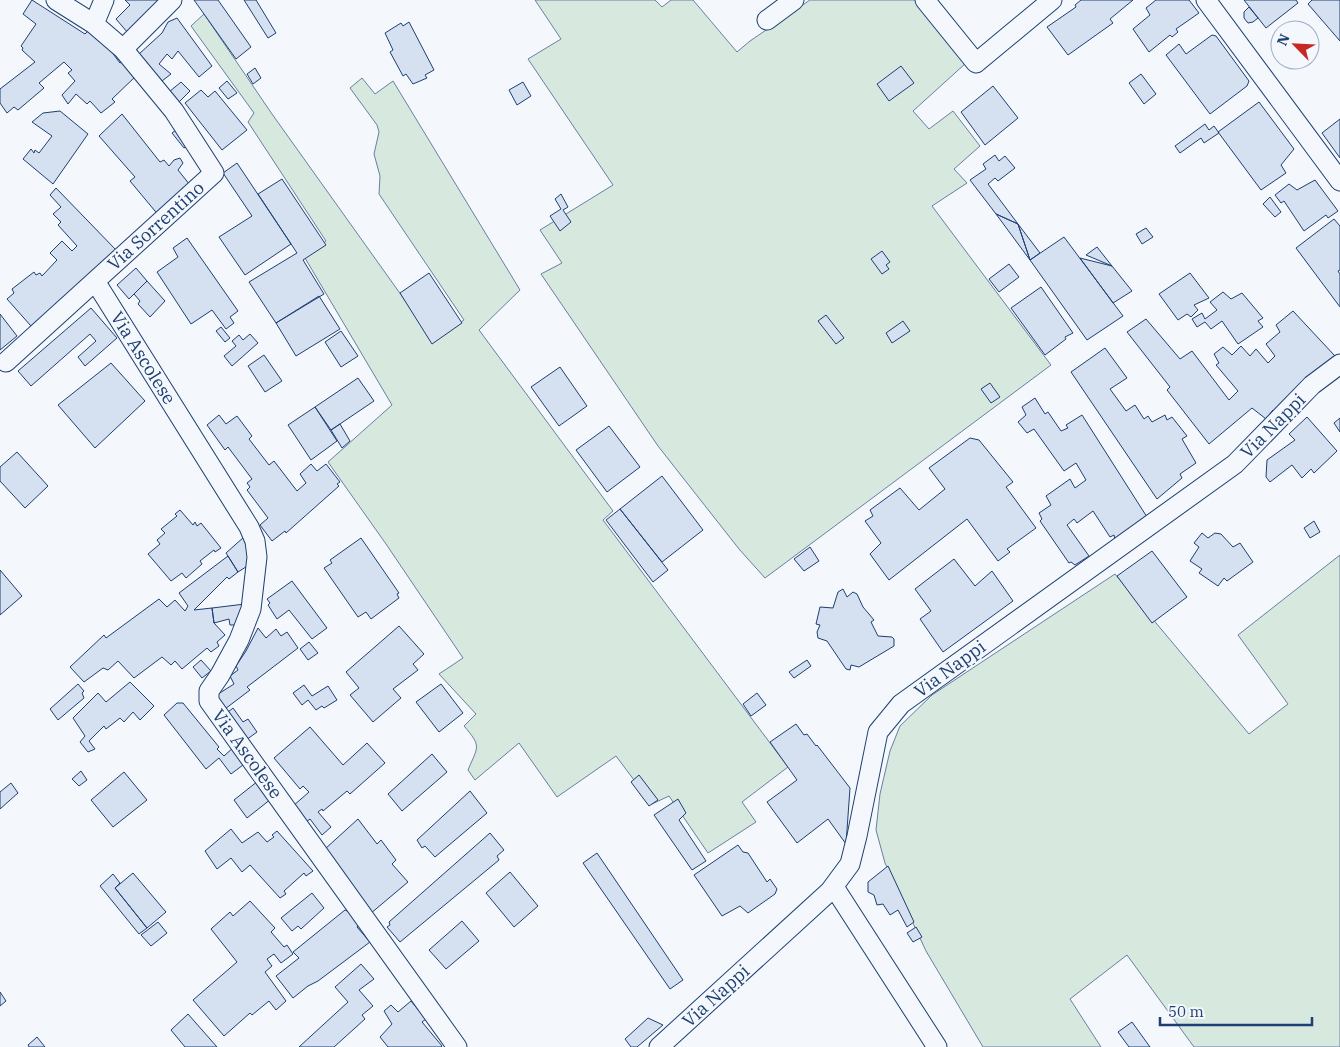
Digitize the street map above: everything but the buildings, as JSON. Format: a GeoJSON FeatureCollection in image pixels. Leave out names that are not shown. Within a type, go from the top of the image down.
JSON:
{"type":"FeatureCollection","features":[{"type":"Feature","properties":{"kind":"street","name":"Via Sorrentino"},"geometry":{"type":"LineString","coordinates":[[6,362],[214,172],[174,110],[123,50],[94,24],[56,0]]}},
{"type":"Feature","properties":{"kind":"street"},"geometry":{"type":"LineString","coordinates":[[94,24],[104,0]]}},
{"type":"Feature","properties":{"kind":"street"},"geometry":{"type":"LineString","coordinates":[[123,50],[172,0]]}},
{"type":"Feature","properties":{"kind":"street"},"geometry":{"type":"LineString","coordinates":[[767,20],[794,0]]}},
{"type":"Feature","properties":{"kind":"street"},"geometry":{"type":"LineString","coordinates":[[925,0],[976,63],[1052,0]]}},
{"type":"Feature","properties":{"kind":"street"},"geometry":{"type":"LineString","coordinates":[[1206,0],[1340,180]]}},
{"type":"Feature","properties":{"kind":"street","name":"Via Ascolese"},"geometry":{"type":"LineString","coordinates":[[95,281],[249,527],[255,541],[257,557],[251,609],[239,640],[209,691],[209,701],[457,1047]]}},
{"type":"Feature","properties":{"kind":"street","name":"Via Nappi"},"geometry":{"type":"LineString","coordinates":[[659,1047],[834,887],[850,864],[878,732],[901,704],[1235,464],[1312,386],[1340,364]]}},
{"type":"Feature","properties":{"kind":"street"},"geometry":{"type":"LineString","coordinates":[[834,887],[937,1047]]}},
{"type":"Feature","properties":{"kind":"shaded area"},"geometry":{"type":"Polygon","coordinates":[[[535,0],[655,0],[662,7],[671,0],[693,0],[737,52],[810,0],[915,0],[966,63],[913,111],[929,129],[953,111],[980,146],[954,169],[967,183],[932,206],[1051,365],[765,578],[739,549],[658,446],[541,274],[562,263],[540,230],[613,185],[528,59],[561,39],[535,0]]]}},
{"type":"Feature","properties":{"kind":"shaded area"},"geometry":{"type":"Polygon","coordinates":[[[204,14],[272,114],[434,341],[464,320],[379,194],[380,176],[374,154],[379,132],[377,125],[350,88],[362,78],[375,94],[393,81],[520,290],[479,330],[613,511],[603,520],[788,767],[742,802],[756,822],[708,853],[669,796],[652,804],[616,756],[557,797],[519,743],[475,780],[468,770],[476,751],[476,743],[464,726],[476,714],[439,674],[463,658],[328,462],[392,405],[305,258],[326,241],[248,122],[254,113],[191,26],[204,14]]]}},
{"type":"Feature","properties":{"kind":"shaded area"},"geometry":{"type":"Polygon","coordinates":[[[1340,555],[1340,1047],[1194,1047],[1127,955],[1070,999],[1101,1047],[983,1047],[926,951],[885,863],[876,830],[880,794],[890,751],[900,726],[932,695],[1115,574],[1249,734],[1288,704],[1238,635],[1340,555]]]}}]}
